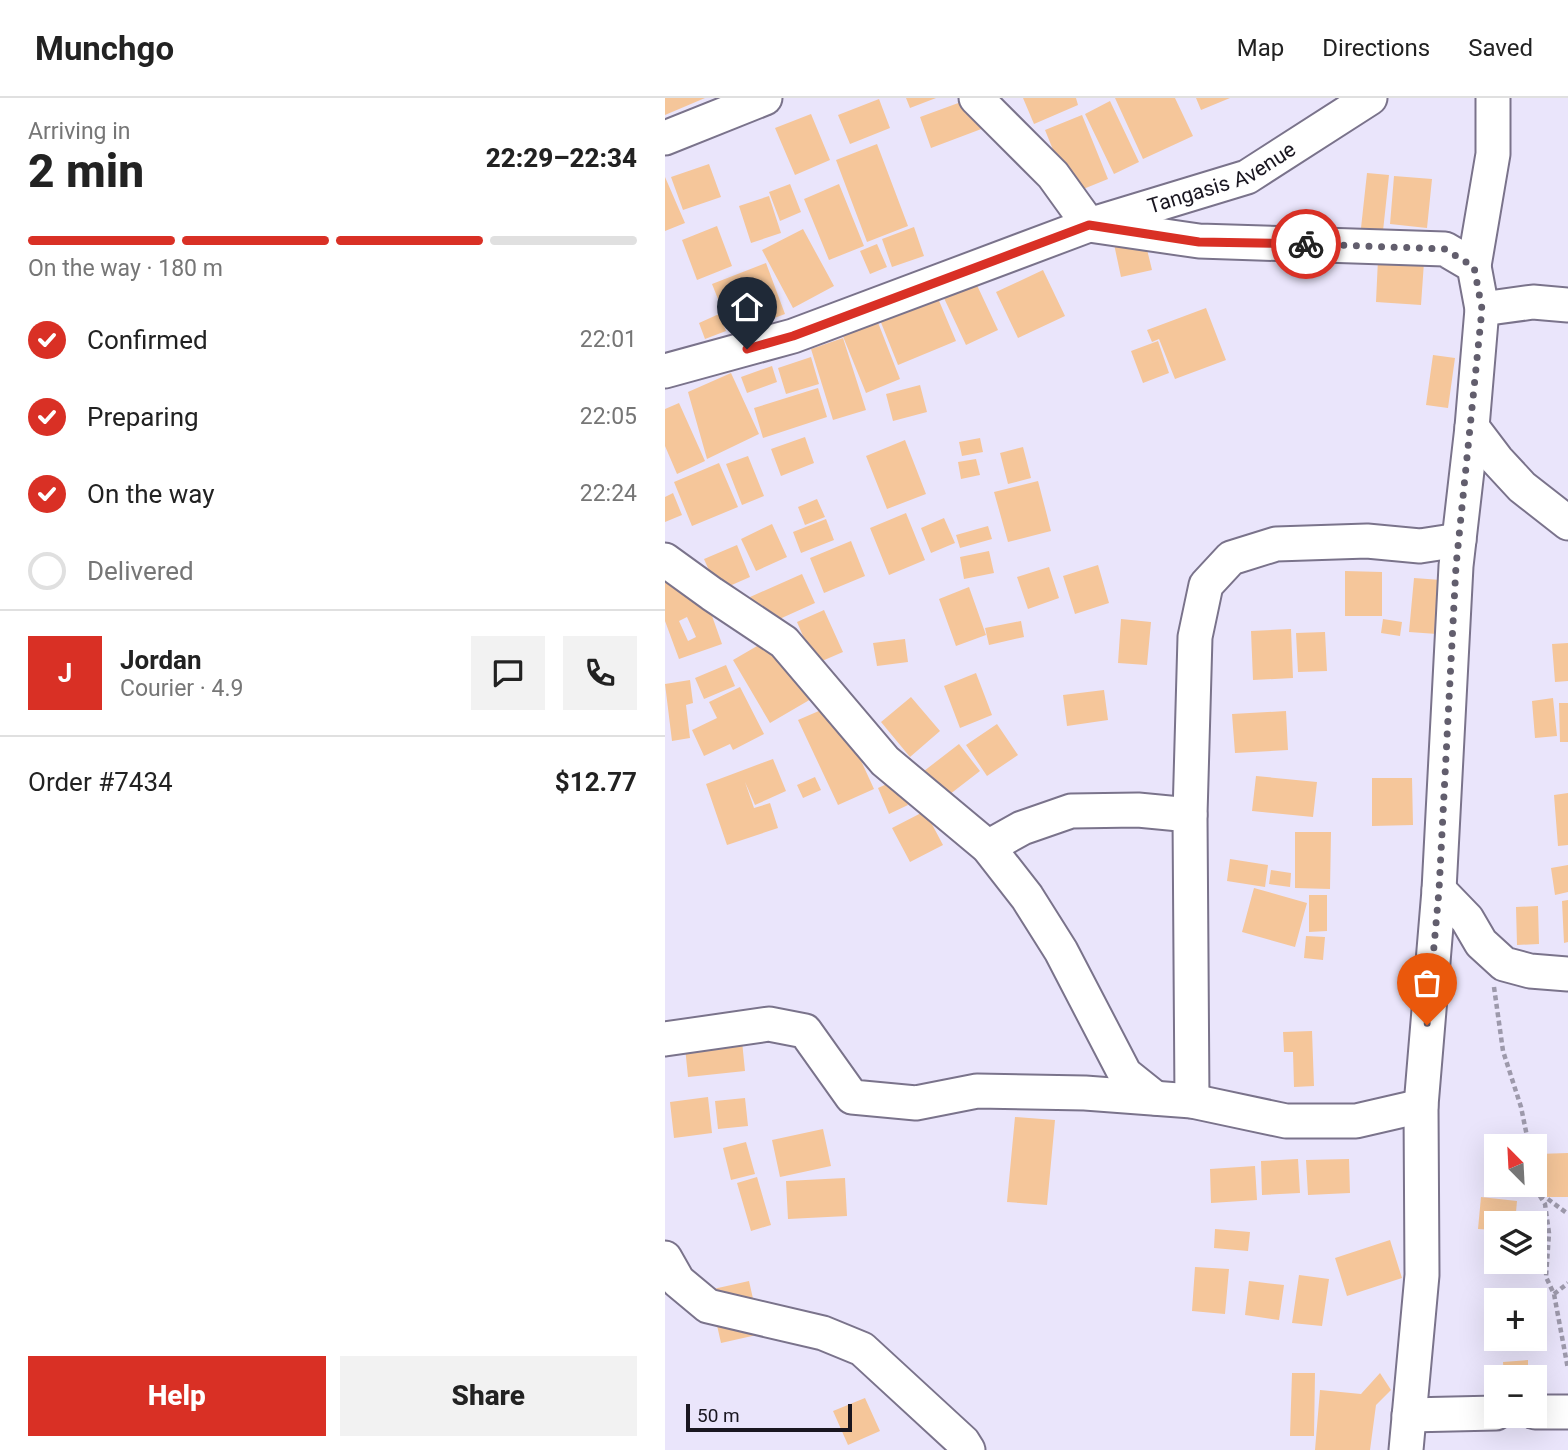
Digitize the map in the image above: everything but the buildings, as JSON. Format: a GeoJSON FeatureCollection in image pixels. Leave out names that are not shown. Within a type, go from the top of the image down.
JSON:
{"type":"FeatureCollection","features":[{"type":"Feature","properties":{"kind":"street"},"geometry":{"type":"LineString","coordinates":[[665,138],[765,98]]}},
{"type":"Feature","properties":{"kind":"street"},"geometry":{"type":"LineString","coordinates":[[976,98],[1053,175],[1089,225],[1199,242],[1445,249],[1474,267]]}},
{"type":"Feature","properties":{"kind":"street","name":"Tangasis Avenue"},"geometry":{"type":"LineString","coordinates":[[665,371],[793,336],[1089,225],[1247,177],[1370,98]]}},
{"type":"Feature","properties":{"kind":"street"},"geometry":{"type":"LineString","coordinates":[[1406,1450],[1422,1275],[1421,1106],[1439,890],[1447,704],[1459,540],[1482,309],[1474,267],[1493,154],[1493,98]]}},
{"type":"Feature","properties":{"kind":"street"},"geometry":{"type":"LineString","coordinates":[[1482,309],[1533,302],[1568,305]]}},
{"type":"Feature","properties":{"kind":"street"},"geometry":{"type":"LineString","coordinates":[[1472,427],[1522,487],[1568,523]]}},
{"type":"Feature","properties":{"kind":"street"},"geometry":{"type":"LineString","coordinates":[[1192,1101],[1190,815],[1195,637],[1206,585],[1231,558],[1276,544],[1367,541],[1420,546],[1459,540]]}},
{"type":"Feature","properties":{"kind":"street"},"geometry":{"type":"LineString","coordinates":[[665,560],[784,642],[885,761],[988,847],[1027,897],[1061,951],[1125,1074],[1155,1098]]}},
{"type":"Feature","properties":{"kind":"street"},"geometry":{"type":"LineString","coordinates":[[988,847],[1022,828],[1071,811],[1138,810],[1190,815]]}},
{"type":"Feature","properties":{"kind":"street"},"geometry":{"type":"LineString","coordinates":[[1439,890],[1467,919],[1481,943],[1504,964],[1530,971],[1568,974]]}},
{"type":"Feature","properties":{"kind":"street"},"geometry":{"type":"LineString","coordinates":[[665,1039],[769,1024],[805,1031],[852,1097],[916,1103],[977,1091],[1085,1093],[1192,1101],[1286,1121],[1356,1121],[1421,1106]]}},
{"type":"Feature","properties":{"kind":"street"},"geometry":{"type":"LineString","coordinates":[[665,1258],[678,1281],[708,1306],[823,1333],[862,1349],[963,1442],[968,1450]]}},
{"type":"Feature","properties":{"kind":"street"},"geometry":{"type":"LineString","coordinates":[[1547,1412],[1568,1412]]}},
{"type":"Feature","properties":{"kind":"street"},"geometry":{"type":"LineString","coordinates":[[1409,1415],[1484,1413]]}},
{"type":"Feature","properties":{"kind":"path"},"geometry":{"type":"LineString","coordinates":[[1481,943],[1493,974],[1503,1051],[1527,1134]]}},
{"type":"Feature","properties":{"kind":"path"},"geometry":{"type":"LineString","coordinates":[[1540,1197],[1545,1204],[1549,1233],[1546,1277],[1554,1294],[1568,1369]]}},
{"type":"Feature","properties":{"kind":"path"},"geometry":{"type":"LineString","coordinates":[[1545,1197],[1568,1214]]}},
{"type":"Feature","properties":{"kind":"path"},"geometry":{"type":"LineString","coordinates":[[1554,1294],[1568,1283]]}},
{"type":"Feature","properties":{"kind":"way so far"},"geometry":{"type":"LineString","coordinates":[[1306,244],[1445,249],[1474,267],[1482,309],[1475,402],[1456,566],[1439,890],[1427,1025]]}},
{"type":"Feature","properties":{"kind":"route"},"geometry":{"type":"LineString","coordinates":[[747,349],[793,336],[1089,225],[1199,242],[1306,244]]}}]}
